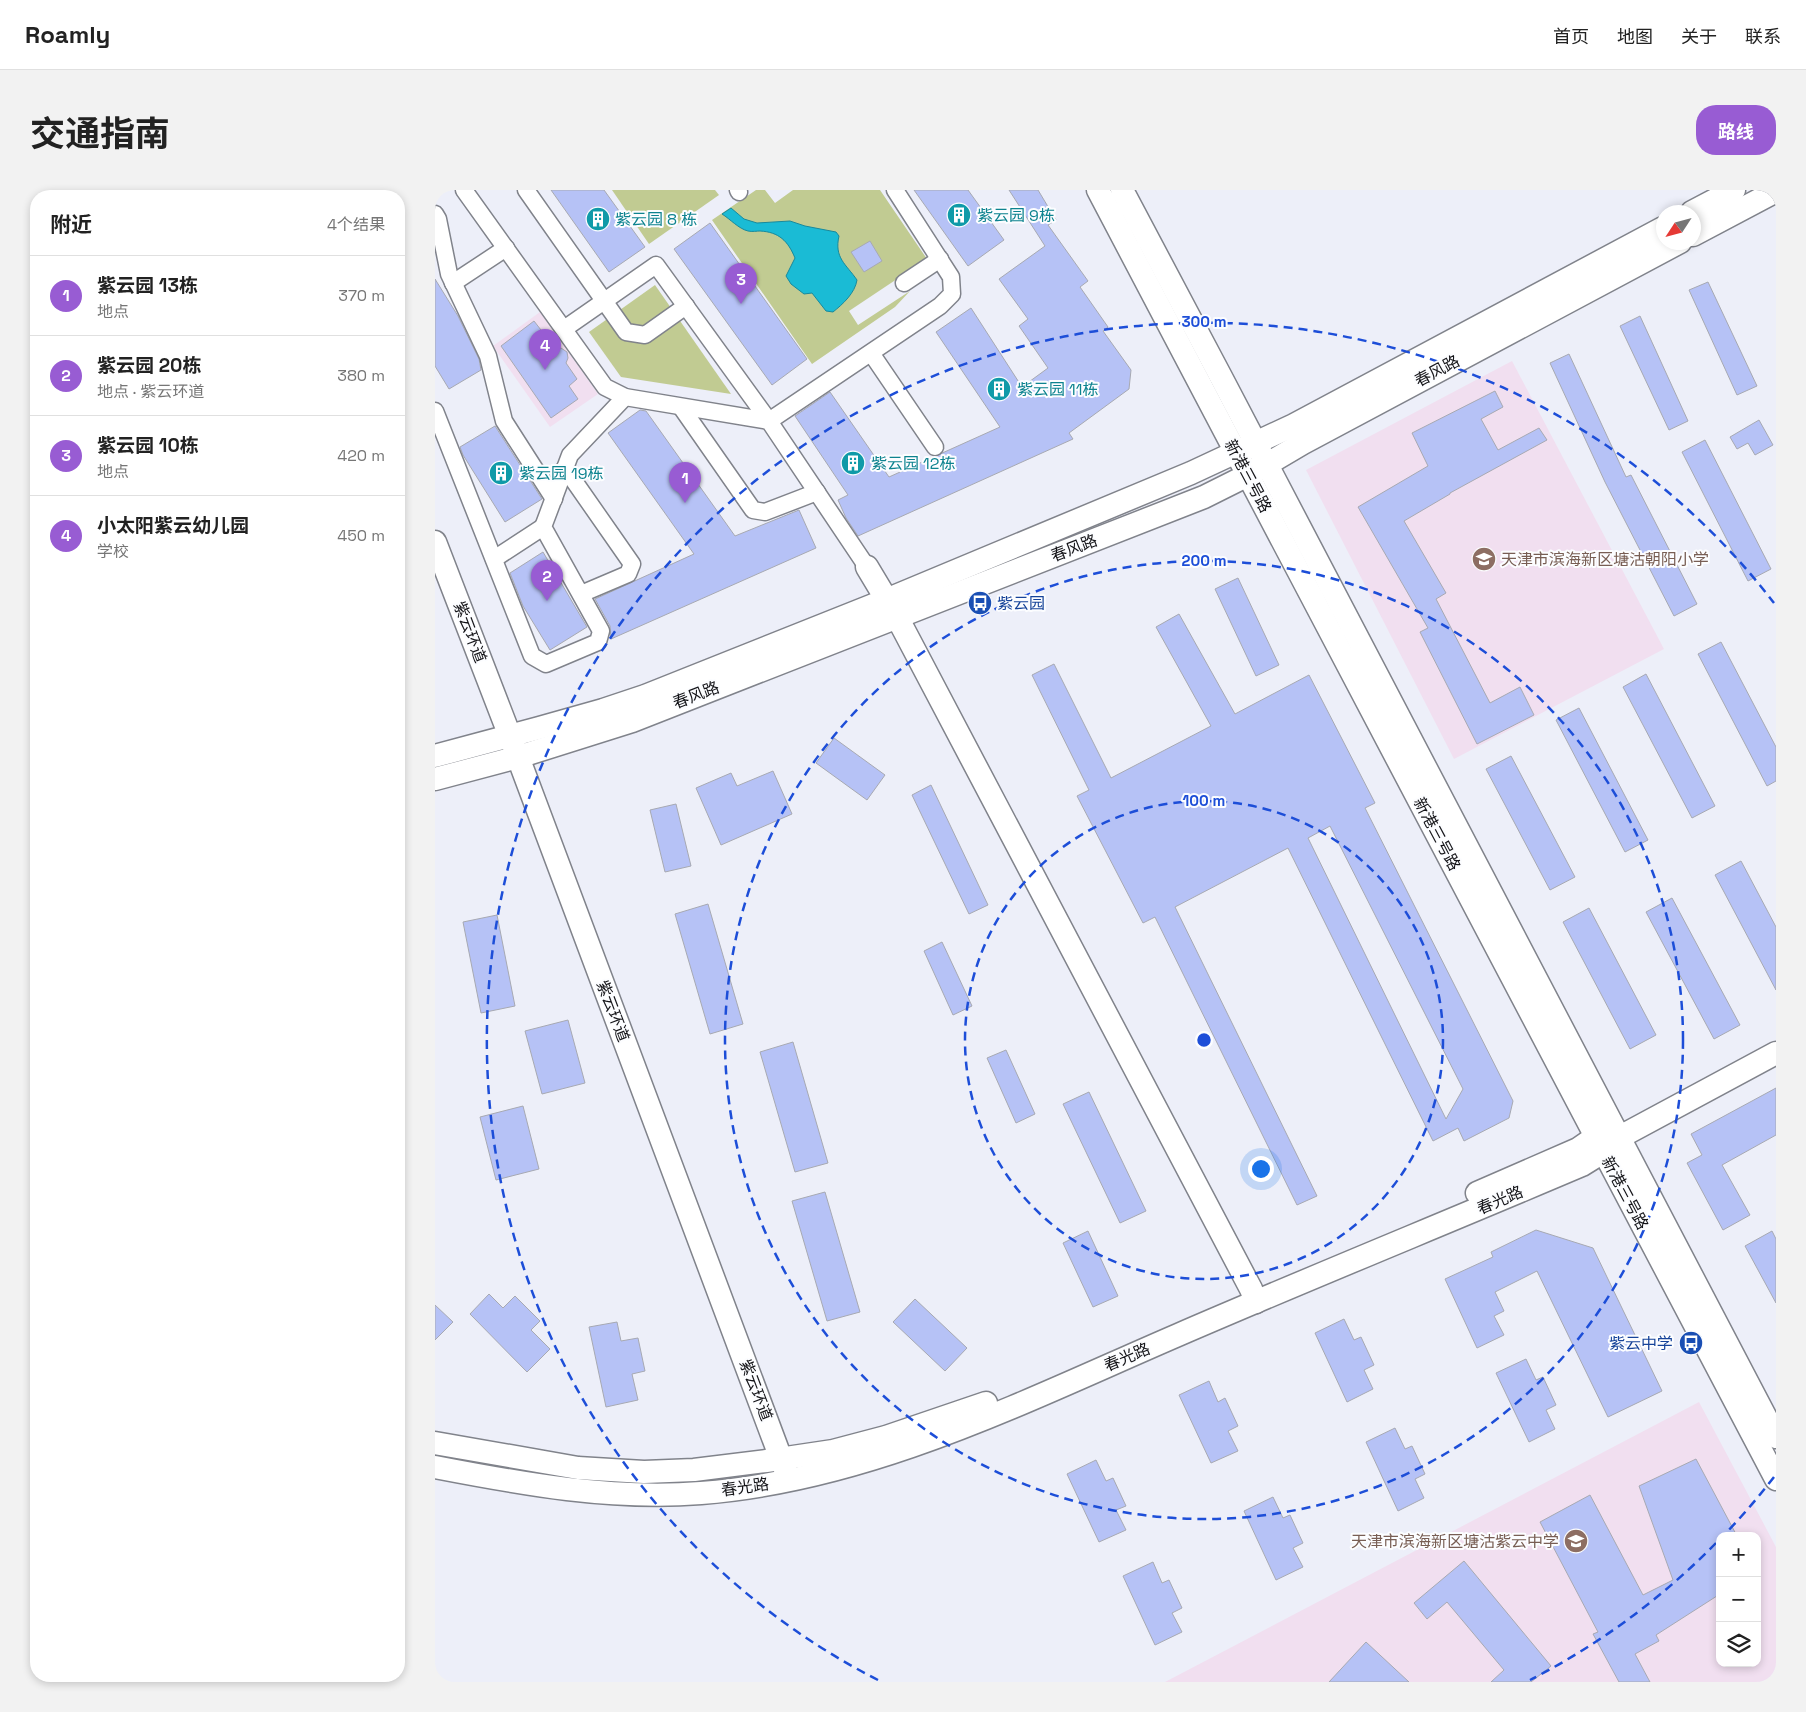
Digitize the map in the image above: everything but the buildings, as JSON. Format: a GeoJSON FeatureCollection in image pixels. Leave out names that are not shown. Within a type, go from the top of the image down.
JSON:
{"type":"FeatureCollection","features":[{"type":"Feature","properties":{"kind":"main road"},"geometry":{"type":"LineString","coordinates":[[1098,190],[1216,415],[1251,460]]}},
{"type":"Feature","properties":{"kind":"main road","name":"新港三号路"},"geometry":{"type":"LineString","coordinates":[[1122,190],[1236,407],[1251,460],[1608,1138],[1776,1478]]}},
{"type":"Feature","properties":{"kind":"main road"},"geometry":{"type":"LineString","coordinates":[[1701,207],[1734,190]]}},
{"type":"Feature","properties":{"kind":"main road"},"geometry":{"type":"LineString","coordinates":[[1701,231],[1776,192]]}},
{"type":"Feature","properties":{"kind":"main road","name":"春风路"},"geometry":{"type":"LineString","coordinates":[[435,756],[507,746],[543,738],[645,696],[1204,497],[1251,460],[1656,232]]}},
{"type":"Feature","properties":{"kind":"main road","name":"春风路"},"geometry":{"type":"LineString","coordinates":[[1299,434],[1664,250]]}},
{"type":"Feature","properties":{"kind":"main road"},"geometry":{"type":"LineString","coordinates":[[1236,407],[1245,418],[1260,426],[1299,434]]}},
{"type":"Feature","properties":{"kind":"main road","name":"春风路"},"geometry":{"type":"LineString","coordinates":[[891,608],[1191,473],[1251,460]]}},
{"type":"Feature","properties":{"kind":"main road"},"geometry":{"type":"LineString","coordinates":[[1204,497],[1227,492],[1241,492],[1283,519]]}},
{"type":"Feature","properties":{"kind":"main road","name":"紫云环道"},"geometry":{"type":"LineString","coordinates":[[435,542],[489,703]]}},
{"type":"Feature","properties":{"kind":"main road"},"geometry":{"type":"LineString","coordinates":[[867,567],[891,608],[1254,1296]]}},
{"type":"Feature","properties":{"kind":"main road","name":"紫云环道"},"geometry":{"type":"LineString","coordinates":[[435,583],[507,746],[781,1482]]}},
{"type":"Feature","properties":{"kind":"main road"},"geometry":{"type":"LineString","coordinates":[[489,703],[513,724],[543,738]]}},
{"type":"Feature","properties":{"kind":"main road","name":"春风路"},"geometry":{"type":"LineString","coordinates":[[435,779],[507,746]]}},
{"type":"Feature","properties":{"kind":"main road","name":"春光路"},"geometry":{"type":"LineString","coordinates":[[435,1467],[524,1484],[586,1492],[651,1496],[701,1493],[781,1482],[839,1470],[949,1432],[1254,1296],[1582,1165],[1608,1138],[1776,1040]]}},
{"type":"Feature","properties":{"kind":"main road","name":"春光路"},"geometry":{"type":"LineString","coordinates":[[1608,1138],[1776,1053]]}},
{"type":"Feature","properties":{"kind":"main road","name":"新港三号路"},"geometry":{"type":"LineString","coordinates":[[1608,1138],[1776,1437]]}},
{"type":"Feature","properties":{"kind":"main road","name":"春光路"},"geometry":{"type":"LineString","coordinates":[[435,1443],[578,1468],[643,1472],[693,1470],[833,1451],[886,1437],[1014,1394],[1196,1312],[1254,1296]]}},
{"type":"Feature","properties":{"kind":"street"},"geometry":{"type":"LineString","coordinates":[[464,190],[605,387],[625,397],[769,421],[940,306],[952,294],[951,277],[895,190]]}},
{"type":"Feature","properties":{"kind":"street"},"geometry":{"type":"LineString","coordinates":[[526,190],[626,332],[645,334],[686,306]]}},
{"type":"Feature","properties":{"kind":"street"},"geometry":{"type":"LineString","coordinates":[[435,214],[438,219],[449,274],[487,356],[504,421],[554,499]]}},
{"type":"Feature","properties":{"kind":"street"},"geometry":{"type":"LineString","coordinates":[[453,283],[506,248]]}},
{"type":"Feature","properties":{"kind":"street"},"geometry":{"type":"LineString","coordinates":[[904,283],[940,259]]}},
{"type":"Feature","properties":{"kind":"street"},"geometry":{"type":"LineString","coordinates":[[564,329],[656,265],[769,421],[867,567]]}},
{"type":"Feature","properties":{"kind":"street"},"geometry":{"type":"LineString","coordinates":[[871,353],[935,447]]}},
{"type":"Feature","properties":{"kind":"street"},"geometry":{"type":"LineString","coordinates":[[494,559],[543,527],[570,455],[625,397]]}},
{"type":"Feature","properties":{"kind":"street"},"geometry":{"type":"LineString","coordinates":[[681,407],[753,510],[765,512],[817,492]]}},
{"type":"Feature","properties":{"kind":"street"},"geometry":{"type":"LineString","coordinates":[[435,411],[532,656],[546,664],[598,642],[601,631],[543,527]]}},
{"type":"Feature","properties":{"kind":"street"},"geometry":{"type":"LineString","coordinates":[[565,468],[632,564],[628,574],[581,594]]}},
{"type":"Feature","properties":{"kind":"shaded area"},"geometry":{"type":"Polygon","coordinates":[[[540,312],[598,394],[550,427],[493,346],[540,312]]]}},
{"type":"Feature","properties":{"kind":"shaded area","name":"天津市滨海新区塘沽朝阳小学"},"geometry":{"type":"Polygon","coordinates":[[[1512,361],[1664,649],[1454,759],[1306,470],[1512,361]]]}},
{"type":"Feature","properties":{"kind":"shaded area","name":"天津市滨海新区塘沽紫云中学"},"geometry":{"type":"Polygon","coordinates":[[[1699,1402],[1776,1547],[1776,1682],[1165,1682],[1699,1402]]]}},
{"type":"Feature","properties":{"kind":"green space"},"geometry":{"type":"Polygon","coordinates":[[[612,190],[715,190],[719,195],[649,244],[612,190]]]}},
{"type":"Feature","properties":{"kind":"green space"},"geometry":{"type":"Polygon","coordinates":[[[756,190],[765,190],[775,203],[793,190],[880,190],[927,259],[849,311],[858,325],[910,291],[895,307],[812,364],[712,220],[756,190]]]}},
{"type":"Feature","properties":{"kind":"green space"},"geometry":{"type":"Polygon","coordinates":[[[655,285],[731,394],[621,377],[589,332],[655,285]]]}},
{"type":"Feature","properties":{"kind":"water"},"geometry":{"type":"Polygon","coordinates":[[[731,208],[744,219],[757,223],[790,221],[836,232],[839,236],[838,250],[842,260],[857,280],[851,294],[833,312],[826,311],[812,293],[804,294],[791,284],[786,276],[795,258],[786,242],[773,233],[750,231],[741,228],[722,214],[731,208]]]}},
{"type":"Feature","properties":{"kind":"place","name":"紫云园 9栋"},"geometry":{"type":"Point","coordinates":[959,215]}},
{"type":"Feature","properties":{"kind":"place","name":"紫云园 8 栋"},"geometry":{"type":"Point","coordinates":[598,219]}},
{"type":"Feature","properties":{"kind":"place","name":"紫云园 10栋"},"geometry":{"type":"Point","coordinates":[741,304]}},
{"type":"Feature","properties":{"kind":"place","name":"小太阳紫云幼儿园"},"geometry":{"type":"Point","coordinates":[545,370]}},
{"type":"Feature","properties":{"kind":"place","name":"紫云园 11栋"},"geometry":{"type":"Point","coordinates":[999,389]}},
{"type":"Feature","properties":{"kind":"place","name":"紫云园 12栋"},"geometry":{"type":"Point","coordinates":[853,463]}},
{"type":"Feature","properties":{"kind":"place","name":"紫云园 19栋"},"geometry":{"type":"Point","coordinates":[501,473]}},
{"type":"Feature","properties":{"kind":"place","name":"紫云园 13栋"},"geometry":{"type":"Point","coordinates":[685,503]}},
{"type":"Feature","properties":{"kind":"place","name":"天津市滨海新区塘沽朝阳小学"},"geometry":{"type":"Point","coordinates":[1484,559]}},
{"type":"Feature","properties":{"kind":"place","name":"紫云园 20栋"},"geometry":{"type":"Point","coordinates":[547,601]}},
{"type":"Feature","properties":{"kind":"place","name":"紫云园"},"geometry":{"type":"Point","coordinates":[980,603]}},
{"type":"Feature","properties":{"kind":"place","name":"紫云中学"},"geometry":{"type":"Point","coordinates":[1691,1343]}},
{"type":"Feature","properties":{"kind":"place","name":"天津市滨海新区塘沽紫云中学"},"geometry":{"type":"Point","coordinates":[1576,1541]}}]}
